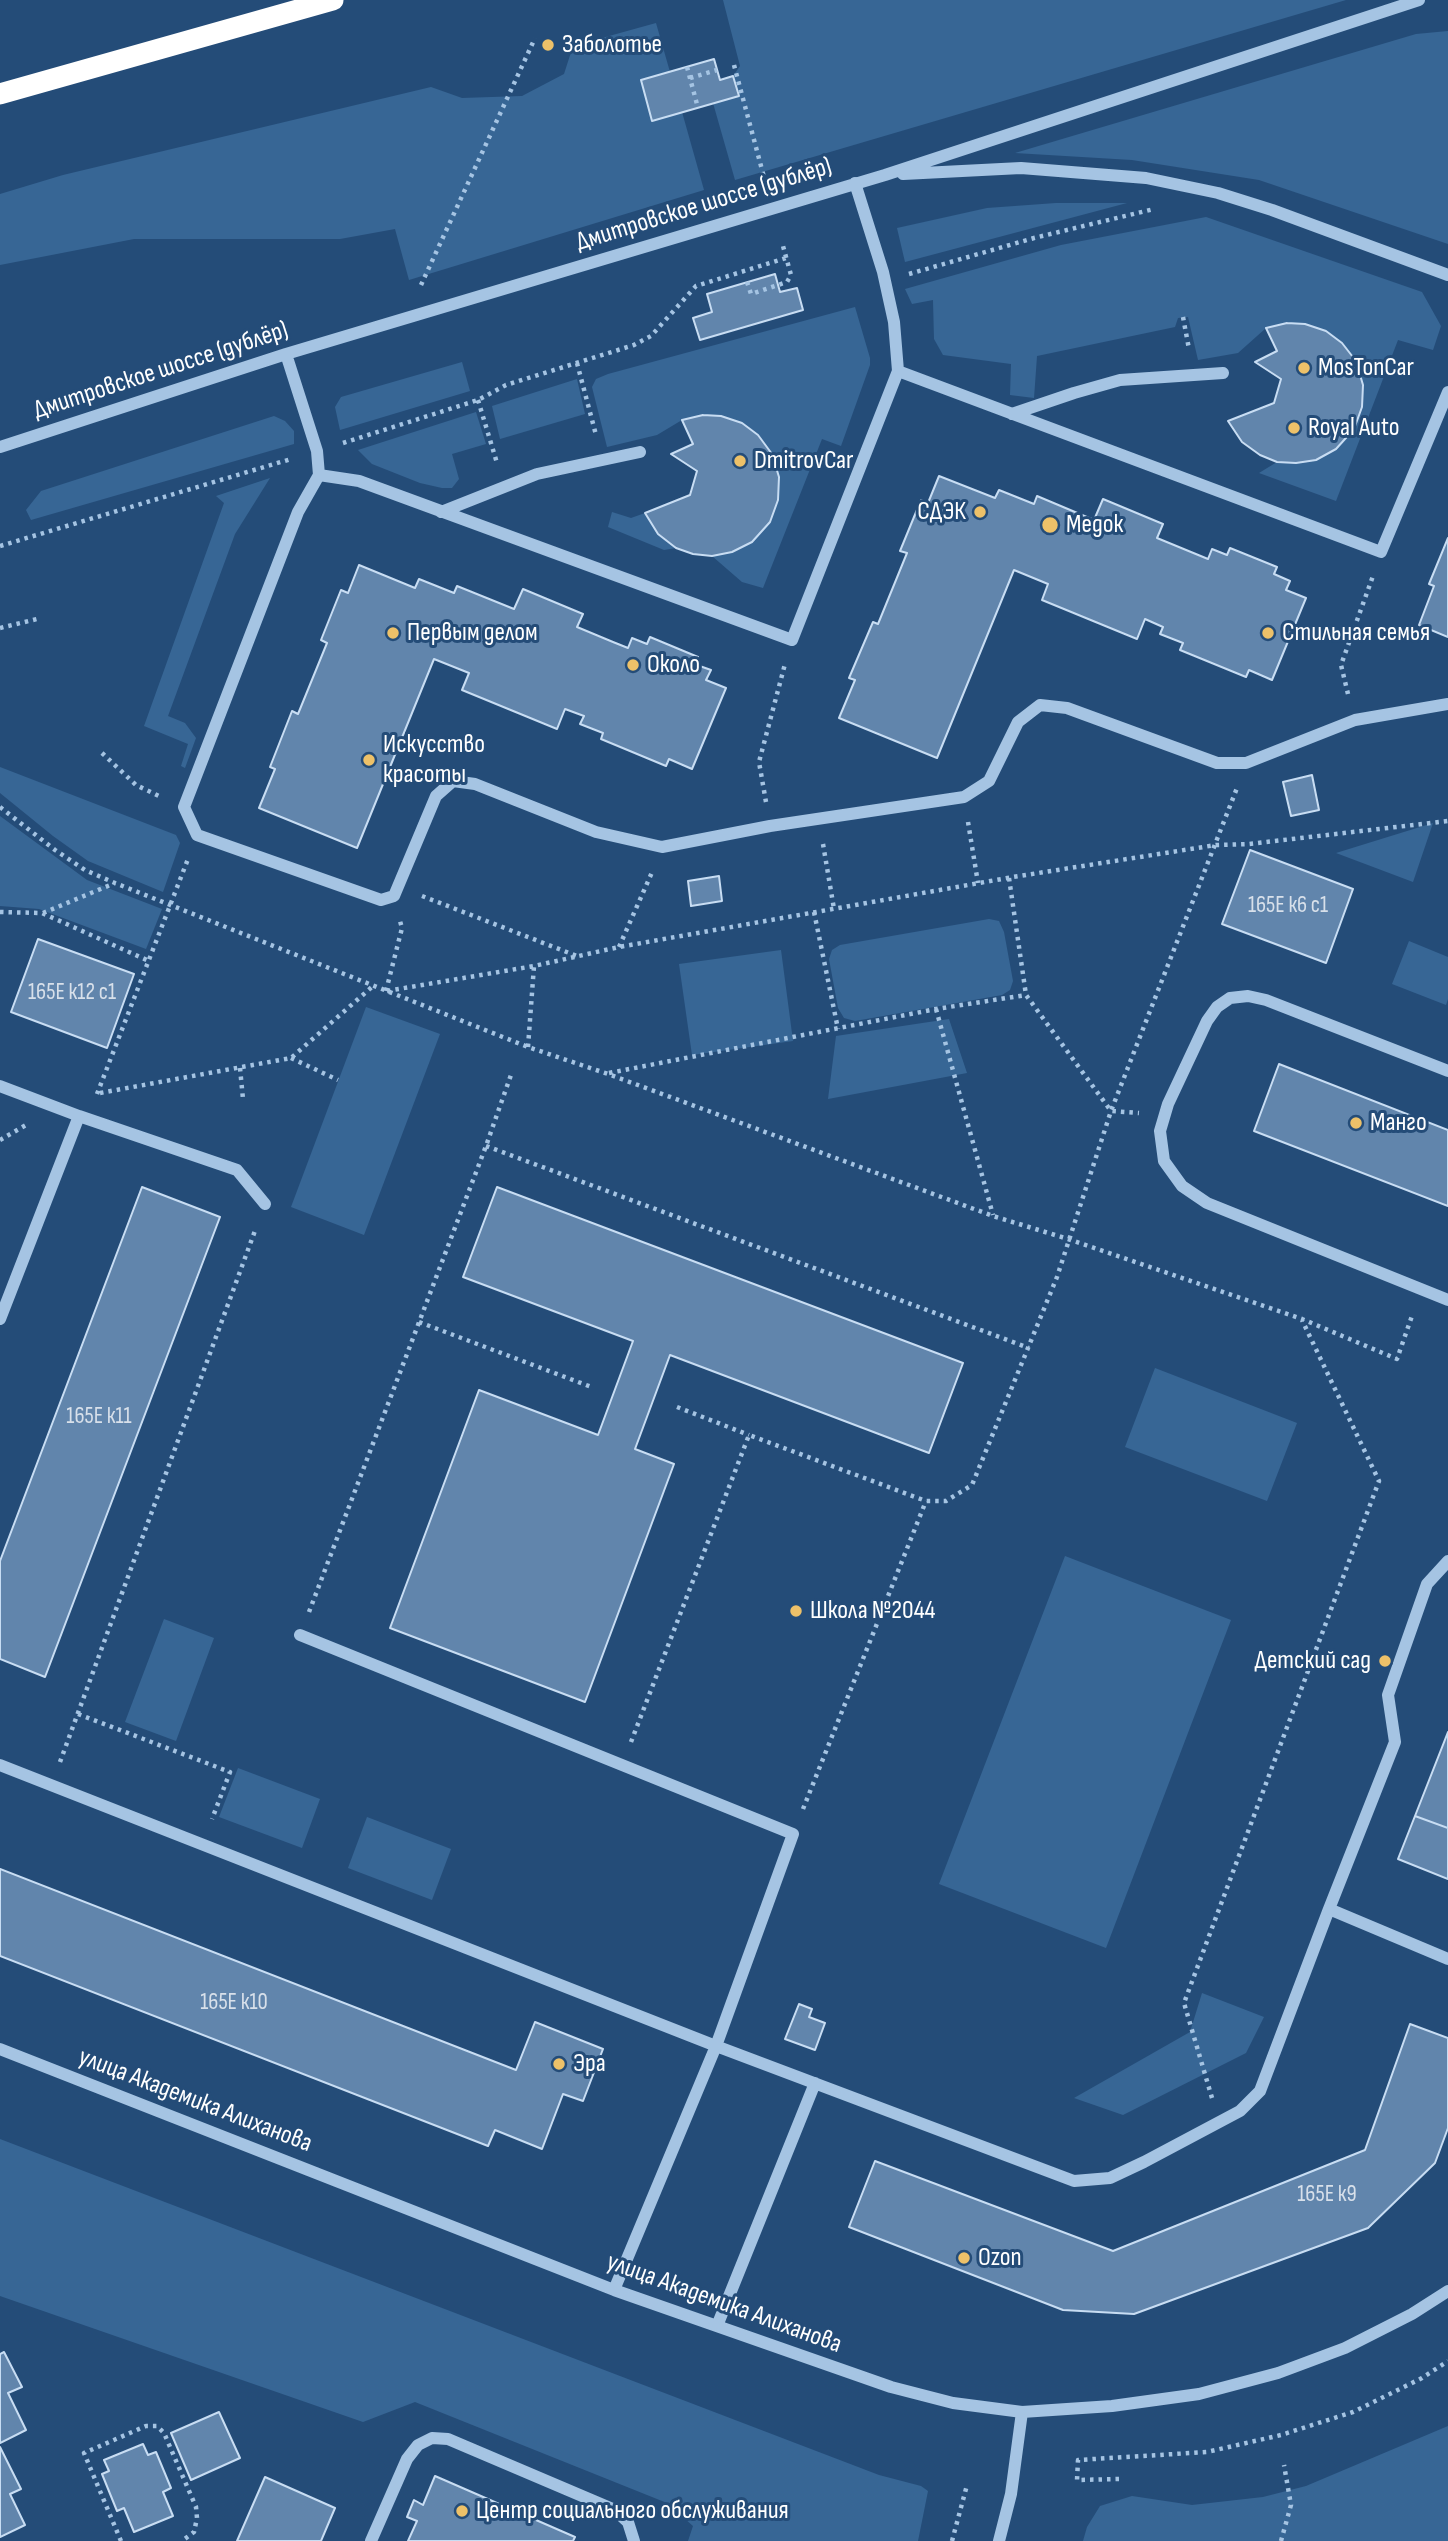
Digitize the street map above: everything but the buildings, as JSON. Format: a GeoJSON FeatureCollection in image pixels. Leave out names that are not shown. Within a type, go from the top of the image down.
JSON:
{"type":"FeatureCollection","features":[{"type":"Feature","properties":{"kind":"highway"},"geometry":{"type":"LineString","coordinates":[[0,94],[333,0]]}},
{"type":"Feature","properties":{"kind":"street","name":"Дмитровское шоссе (дублёр)"},"geometry":{"type":"LineString","coordinates":[[0,447],[286,354],[885,175],[1419,0]]}},
{"type":"Feature","properties":{"kind":"street"},"geometry":{"type":"LineString","coordinates":[[885,175],[1021,169],[1146,178],[1218,193],[1272,210],[1448,275]]}},
{"type":"Feature","properties":{"kind":"street"},"geometry":{"type":"LineString","coordinates":[[319,475],[359,481],[792,640],[898,371],[894,322],[885,281],[855,183]]}},
{"type":"Feature","properties":{"kind":"street"},"geometry":{"type":"LineString","coordinates":[[286,354],[317,451],[319,475],[298,512],[184,807],[197,835],[381,900],[396,891],[436,796],[453,781],[475,784],[596,832],[662,847],[770,826],[964,797],[989,781],[1018,722],[1040,705],[1067,708],[1217,763],[1245,763],[1355,720],[1448,705]]}},
{"type":"Feature","properties":{"kind":"street"},"geometry":{"type":"LineString","coordinates":[[898,371],[1381,552],[1448,392]]}},
{"type":"Feature","properties":{"kind":"street"},"geometry":{"type":"LineString","coordinates":[[1012,414],[1120,380],[1223,373]]}},
{"type":"Feature","properties":{"kind":"street"},"geometry":{"type":"LineString","coordinates":[[441,512],[537,474],[640,452]]}},
{"type":"Feature","properties":{"kind":"street"},"geometry":{"type":"LineString","coordinates":[[1448,1071],[1266,1000],[1248,996],[1230,998],[1217,1007],[1207,1021],[1160,1131],[1164,1161],[1181,1186],[1207,1203],[1448,1300]]}},
{"type":"Feature","properties":{"kind":"street"},"geometry":{"type":"LineString","coordinates":[[0,1086],[237,1170],[265,1204]]}},
{"type":"Feature","properties":{"kind":"street"},"geometry":{"type":"LineString","coordinates":[[0,1319],[79,1116]]}},
{"type":"Feature","properties":{"kind":"street"},"geometry":{"type":"LineString","coordinates":[[0,1765],[716,2046],[1074,2181],[1110,2178],[1241,2111],[1260,2091],[1395,1742],[1388,1695],[1427,1584],[1448,1561]]}},
{"type":"Feature","properties":{"kind":"street"},"geometry":{"type":"LineString","coordinates":[[300,1635],[793,1834],[716,2046],[614,2290]]}},
{"type":"Feature","properties":{"kind":"street"},"geometry":{"type":"LineString","coordinates":[[1329,1909],[1448,1959]]}},
{"type":"Feature","properties":{"kind":"street","name":"улица Академика Алиханова"},"geometry":{"type":"LineString","coordinates":[[0,2049],[614,2290],[891,2387],[953,2403],[1022,2412],[1112,2406],[1199,2394],[1278,2372],[1345,2348],[1412,2314],[1448,2291]]}},
{"type":"Feature","properties":{"kind":"street"},"geometry":{"type":"LineString","coordinates":[[717,2326],[815,2083]]}},
{"type":"Feature","properties":{"kind":"street"},"geometry":{"type":"LineString","coordinates":[[999,2541],[1011,2494],[1022,2412]]}},
{"type":"Feature","properties":{"kind":"street"},"geometry":{"type":"LineString","coordinates":[[371,2541],[407,2459],[418,2445],[432,2438],[448,2439],[615,2511],[628,2522],[634,2541]]}},
{"type":"Feature","properties":{"kind":"path"},"geometry":{"type":"LineString","coordinates":[[406,318],[535,38]]}},
{"type":"Feature","properties":{"kind":"path"},"geometry":{"type":"LineString","coordinates":[[734,65],[765,181]]}},
{"type":"Feature","properties":{"kind":"path"},"geometry":{"type":"LineString","coordinates":[[687,67],[698,107]]}},
{"type":"Feature","properties":{"kind":"path"},"geometry":{"type":"LineString","coordinates":[[690,78],[717,70]]}},
{"type":"Feature","properties":{"kind":"path"},"geometry":{"type":"LineString","coordinates":[[885,281],[1034,238],[1166,206]]}},
{"type":"Feature","properties":{"kind":"path"},"geometry":{"type":"LineString","coordinates":[[747,282],[751,294],[787,282],[791,275],[783,246]]}},
{"type":"Feature","properties":{"kind":"path"},"geometry":{"type":"LineString","coordinates":[[0,546],[478,400],[506,385],[634,345],[651,336],[696,286],[786,258]]}},
{"type":"Feature","properties":{"kind":"path"},"geometry":{"type":"LineString","coordinates":[[577,363],[602,460]]}},
{"type":"Feature","properties":{"kind":"path"},"geometry":{"type":"LineString","coordinates":[[478,400],[505,487]]}},
{"type":"Feature","properties":{"kind":"path"},"geometry":{"type":"LineString","coordinates":[[1355,720],[1341,665],[1381,552]]}},
{"type":"Feature","properties":{"kind":"path"},"geometry":{"type":"LineString","coordinates":[[0,628],[41,618]]}},
{"type":"Feature","properties":{"kind":"path"},"geometry":{"type":"LineString","coordinates":[[770,826],[759,762],[792,640]]}},
{"type":"Feature","properties":{"kind":"path"},"geometry":{"type":"LineString","coordinates":[[102,752],[136,785],[184,807]]}},
{"type":"Feature","properties":{"kind":"path"},"geometry":{"type":"LineString","coordinates":[[677,1408],[926,1501],[946,1501],[972,1485],[1057,1278],[1111,1111],[1216,845],[1245,763]]}},
{"type":"Feature","properties":{"kind":"path"},"geometry":{"type":"LineString","coordinates":[[964,797],[978,883]]}},
{"type":"Feature","properties":{"kind":"path"},"geometry":{"type":"LineString","coordinates":[[0,807],[85,870],[386,992],[528,1048],[608,1074],[993,1216],[1302,1319],[1397,1359],[1422,1289]]}},
{"type":"Feature","properties":{"kind":"path"},"geometry":{"type":"LineString","coordinates":[[818,819],[834,909]]}},
{"type":"Feature","properties":{"kind":"path"},"geometry":{"type":"LineString","coordinates":[[386,992],[534,966],[619,947],[1009,878],[1216,845],[1249,844],[1448,821]]}},
{"type":"Feature","properties":{"kind":"path"},"geometry":{"type":"LineString","coordinates":[[79,1116],[97,1094],[197,835]]}},
{"type":"Feature","properties":{"kind":"path"},"geometry":{"type":"LineString","coordinates":[[619,947],[662,847]]}},
{"type":"Feature","properties":{"kind":"path"},"geometry":{"type":"LineString","coordinates":[[1009,878],[1026,995],[1111,1111],[1165,1115]]}},
{"type":"Feature","properties":{"kind":"path"},"geometry":{"type":"LineString","coordinates":[[42,913],[116,883]]}},
{"type":"Feature","properties":{"kind":"path"},"geometry":{"type":"LineString","coordinates":[[386,992],[401,928],[396,891],[577,956]]}},
{"type":"Feature","properties":{"kind":"path"},"geometry":{"type":"LineString","coordinates":[[0,912],[42,913],[149,961]]}},
{"type":"Feature","properties":{"kind":"path"},"geometry":{"type":"LineString","coordinates":[[814,912],[838,1029]]}},
{"type":"Feature","properties":{"kind":"path"},"geometry":{"type":"LineString","coordinates":[[528,1048],[534,966]]}},
{"type":"Feature","properties":{"kind":"path"},"geometry":{"type":"LineString","coordinates":[[97,1094],[291,1058],[373,986]]}},
{"type":"Feature","properties":{"kind":"path"},"geometry":{"type":"LineString","coordinates":[[608,1074],[936,1009],[1026,995]]}},
{"type":"Feature","properties":{"kind":"path"},"geometry":{"type":"LineString","coordinates":[[936,1009],[993,1216]]}},
{"type":"Feature","properties":{"kind":"path"},"geometry":{"type":"LineString","coordinates":[[291,1058],[338,1080]]}},
{"type":"Feature","properties":{"kind":"path"},"geometry":{"type":"LineString","coordinates":[[240,1068],[243,1099]]}},
{"type":"Feature","properties":{"kind":"path"},"geometry":{"type":"LineString","coordinates":[[300,1635],[512,1072]]}},
{"type":"Feature","properties":{"kind":"path"},"geometry":{"type":"LineString","coordinates":[[486,1146],[1029,1348]]}},
{"type":"Feature","properties":{"kind":"path"},"geometry":{"type":"LineString","coordinates":[[52,1784],[265,1204]]}},
{"type":"Feature","properties":{"kind":"path"},"geometry":{"type":"LineString","coordinates":[[1219,2123],[1184,2003],[1379,1481],[1302,1319]]}},
{"type":"Feature","properties":{"kind":"path"},"geometry":{"type":"LineString","coordinates":[[419,1322],[594,1388]]}},
{"type":"Feature","properties":{"kind":"path"},"geometry":{"type":"LineString","coordinates":[[622,1765],[750,1435]]}},
{"type":"Feature","properties":{"kind":"path"},"geometry":{"type":"LineString","coordinates":[[793,1834],[926,1501]]}},
{"type":"Feature","properties":{"kind":"path"},"geometry":{"type":"LineString","coordinates":[[78,1714],[230,1772],[203,1843]]}},
{"type":"Feature","properties":{"kind":"path"},"geometry":{"type":"LineString","coordinates":[[1119,2479],[1077,2480],[1078,2460],[1207,2452],[1281,2435],[1353,2412],[1422,2378],[1448,2361]]}},
{"type":"Feature","properties":{"kind":"path"},"geometry":{"type":"LineString","coordinates":[[121,2541],[84,2453],[146,2426],[157,2426],[164,2433],[196,2507],[194,2532],[183,2541]]}},
{"type":"Feature","properties":{"kind":"path"},"geometry":{"type":"LineString","coordinates":[[1281,2541],[1291,2505],[1284,2465]]}},
{"type":"Feature","properties":{"kind":"path"},"geometry":{"type":"LineString","coordinates":[[952,2541],[967,2485]]}},
{"type":"Feature","properties":{"kind":"shaded area"},"geometry":{"type":"Polygon","coordinates":[[[723,0],[1346,0],[735,180],[713,103],[739,96],[733,76],[740,66],[723,0]]]}},
{"type":"Feature","properties":{"kind":"shaded area"},"geometry":{"type":"Polygon","coordinates":[[[656,23],[670,72],[641,80],[652,120],[682,112],[704,190],[409,280],[395,229],[340,239],[134,239],[0,265],[0,194],[63,175],[431,87],[462,98],[522,96],[564,74],[573,46],[656,23]]]}},
{"type":"Feature","properties":{"kind":"shaded area"},"geometry":{"type":"Polygon","coordinates":[[[1448,31],[1448,244],[1259,180],[1132,160],[1015,153],[1416,34],[1448,31]]]}},
{"type":"Feature","properties":{"kind":"shaded area"},"geometry":{"type":"Polygon","coordinates":[[[1056,203],[1127,203],[905,262],[897,228],[987,208],[1056,203]]]}},
{"type":"Feature","properties":{"kind":"shaded area"},"geometry":{"type":"Polygon","coordinates":[[[1206,217],[1422,292],[1441,326],[1433,350],[1398,340],[1336,501],[1259,473],[1277,462],[1316,460],[1336,449],[1354,429],[1362,407],[1363,385],[1356,361],[1342,343],[1326,331],[1305,324],[1287,323],[1266,328],[1238,353],[1198,360],[1188,317],[1178,318],[1175,327],[1037,356],[1034,398],[1010,395],[1011,364],[943,355],[934,339],[933,300],[912,304],[905,289],[1061,245],[1206,217]]]}},
{"type":"Feature","properties":{"kind":"shaded area"},"geometry":{"type":"Polygon","coordinates":[[[855,307],[870,365],[841,446],[822,439],[763,588],[742,582],[712,556],[770,522],[778,500],[779,477],[772,454],[758,435],[741,423],[682,420],[657,435],[607,447],[592,387],[596,379],[608,374],[855,307]]]}},
{"type":"Feature","properties":{"kind":"shaded area"},"geometry":{"type":"Polygon","coordinates":[[[462,362],[470,391],[340,430],[335,407],[341,397],[462,362]]]}},
{"type":"Feature","properties":{"kind":"shaded area"},"geometry":{"type":"Polygon","coordinates":[[[577,379],[585,414],[500,439],[492,406],[577,379]]]}},
{"type":"Feature","properties":{"kind":"shaded area"},"geometry":{"type":"Polygon","coordinates":[[[476,412],[486,444],[452,454],[459,479],[452,488],[420,483],[372,464],[358,450],[476,412]]]}},
{"type":"Feature","properties":{"kind":"shaded area"},"geometry":{"type":"Polygon","coordinates":[[[274,416],[285,421],[294,431],[294,444],[31,520],[26,510],[41,491],[274,416]]]}},
{"type":"Feature","properties":{"kind":"shaded area"},"geometry":{"type":"Polygon","coordinates":[[[270,478],[235,534],[168,716],[185,723],[196,738],[185,768],[181,766],[188,744],[144,726],[224,503],[216,496],[270,478]]]}},
{"type":"Feature","properties":{"kind":"shaded area"},"geometry":{"type":"Polygon","coordinates":[[[612,512],[631,518],[645,513],[658,534],[676,548],[664,550],[608,527],[612,512]]]}},
{"type":"Feature","properties":{"kind":"shaded area"},"geometry":{"type":"Polygon","coordinates":[[[0,767],[176,835],[180,843],[163,892],[88,861],[53,836],[0,793],[0,767]]]}},
{"type":"Feature","properties":{"kind":"shaded area"},"geometry":{"type":"Polygon","coordinates":[[[0,816],[87,880],[162,909],[146,949],[39,909],[0,906],[0,816]]]}},
{"type":"Feature","properties":{"kind":"shaded area"},"geometry":{"type":"Polygon","coordinates":[[[1433,823],[1413,882],[1336,853],[1433,823]]]}},
{"type":"Feature","properties":{"kind":"shaded area"},"geometry":{"type":"Polygon","coordinates":[[[989,919],[999,921],[1004,932],[1013,981],[1010,990],[1002,995],[855,1021],[844,1018],[838,1008],[829,959],[832,950],[840,945],[989,919]]]}},
{"type":"Feature","properties":{"kind":"shaded area"},"geometry":{"type":"Polygon","coordinates":[[[1409,941],[1448,957],[1446,1005],[1392,984],[1409,941]]]}},
{"type":"Feature","properties":{"kind":"shaded area"},"geometry":{"type":"Polygon","coordinates":[[[781,950],[793,1041],[692,1055],[679,964],[781,950]]]}},
{"type":"Feature","properties":{"kind":"shaded area"},"geometry":{"type":"Polygon","coordinates":[[[366,1007],[440,1034],[364,1235],[291,1207],[366,1007]]]}},
{"type":"Feature","properties":{"kind":"shaded area"},"geometry":{"type":"Polygon","coordinates":[[[949,1019],[967,1073],[828,1099],[836,1036],[949,1019]]]}},
{"type":"Feature","properties":{"kind":"shaded area"},"geometry":{"type":"Polygon","coordinates":[[[1155,1368],[1297,1423],[1267,1501],[1125,1447],[1155,1368]]]}},
{"type":"Feature","properties":{"kind":"shaded area"},"geometry":{"type":"Polygon","coordinates":[[[1065,1556],[1231,1620],[1106,1948],[939,1884],[1065,1556]]]}},
{"type":"Feature","properties":{"kind":"shaded area"},"geometry":{"type":"Polygon","coordinates":[[[164,1619],[214,1638],[176,1741],[125,1722],[164,1619]]]}},
{"type":"Feature","properties":{"kind":"shaded area"},"geometry":{"type":"Polygon","coordinates":[[[238,1768],[320,1799],[302,1848],[219,1817],[238,1768]]]}},
{"type":"Feature","properties":{"kind":"shaded area"},"geometry":{"type":"Polygon","coordinates":[[[367,1817],[451,1849],[432,1900],[348,1868],[367,1817]]]}},
{"type":"Feature","properties":{"kind":"shaded area"},"geometry":{"type":"Polygon","coordinates":[[[1202,1993],[1264,2017],[1246,2053],[1123,2115],[1074,2098],[1190,2032],[1202,1993]]]}},
{"type":"Feature","properties":{"kind":"shaded area"},"geometry":{"type":"Polygon","coordinates":[[[0,2139],[879,2475],[921,2486],[928,2491],[918,2541],[688,2541],[693,2526],[667,2503],[415,2402],[363,2422],[0,2296],[0,2139]]]}},
{"type":"Feature","properties":{"kind":"shaded area"},"geometry":{"type":"Polygon","coordinates":[[[1448,2426],[1448,2541],[1083,2541],[1087,2527],[1100,2506],[1132,2496],[1192,2505],[1263,2497],[1306,2486],[1448,2426]]]}},
{"type":"Feature","properties":{"kind":"place","name":"Заболотье"},"geometry":{"type":"Point","coordinates":[548,45]}},
{"type":"Feature","properties":{"kind":"place","name":"MosTonCar"},"geometry":{"type":"Point","coordinates":[1304,368]}},
{"type":"Feature","properties":{"kind":"place","name":"Royal Auto"},"geometry":{"type":"Point","coordinates":[1294,428]}},
{"type":"Feature","properties":{"kind":"place","name":"DmitrovCar"},"geometry":{"type":"Point","coordinates":[740,461]}},
{"type":"Feature","properties":{"kind":"place","name":"СДЭК"},"geometry":{"type":"Point","coordinates":[980,512]}},
{"type":"Feature","properties":{"kind":"place","name":"Медок"},"geometry":{"type":"Point","coordinates":[1050,525]}},
{"type":"Feature","properties":{"kind":"place","name":"Первым делом"},"geometry":{"type":"Point","coordinates":[393,633]}},
{"type":"Feature","properties":{"kind":"place","name":"Стильная семья"},"geometry":{"type":"Point","coordinates":[1268,633]}},
{"type":"Feature","properties":{"kind":"place","name":"Около"},"geometry":{"type":"Point","coordinates":[633,665]}},
{"type":"Feature","properties":{"kind":"place","name":"Искусство красоты"},"geometry":{"type":"Point","coordinates":[369,760]}},
{"type":"Feature","properties":{"kind":"place","name":"Манго"},"geometry":{"type":"Point","coordinates":[1356,1123]}},
{"type":"Feature","properties":{"kind":"place","name":"Школа №2044"},"geometry":{"type":"Point","coordinates":[796,1611]}},
{"type":"Feature","properties":{"kind":"place","name":"Детский сад"},"geometry":{"type":"Point","coordinates":[1385,1661]}},
{"type":"Feature","properties":{"kind":"place","name":"Эра"},"geometry":{"type":"Point","coordinates":[559,2064]}},
{"type":"Feature","properties":{"kind":"place","name":"Ozon"},"geometry":{"type":"Point","coordinates":[964,2258]}},
{"type":"Feature","properties":{"kind":"place","name":"Центр социального обслуживания"},"geometry":{"type":"Point","coordinates":[462,2511]}}]}
